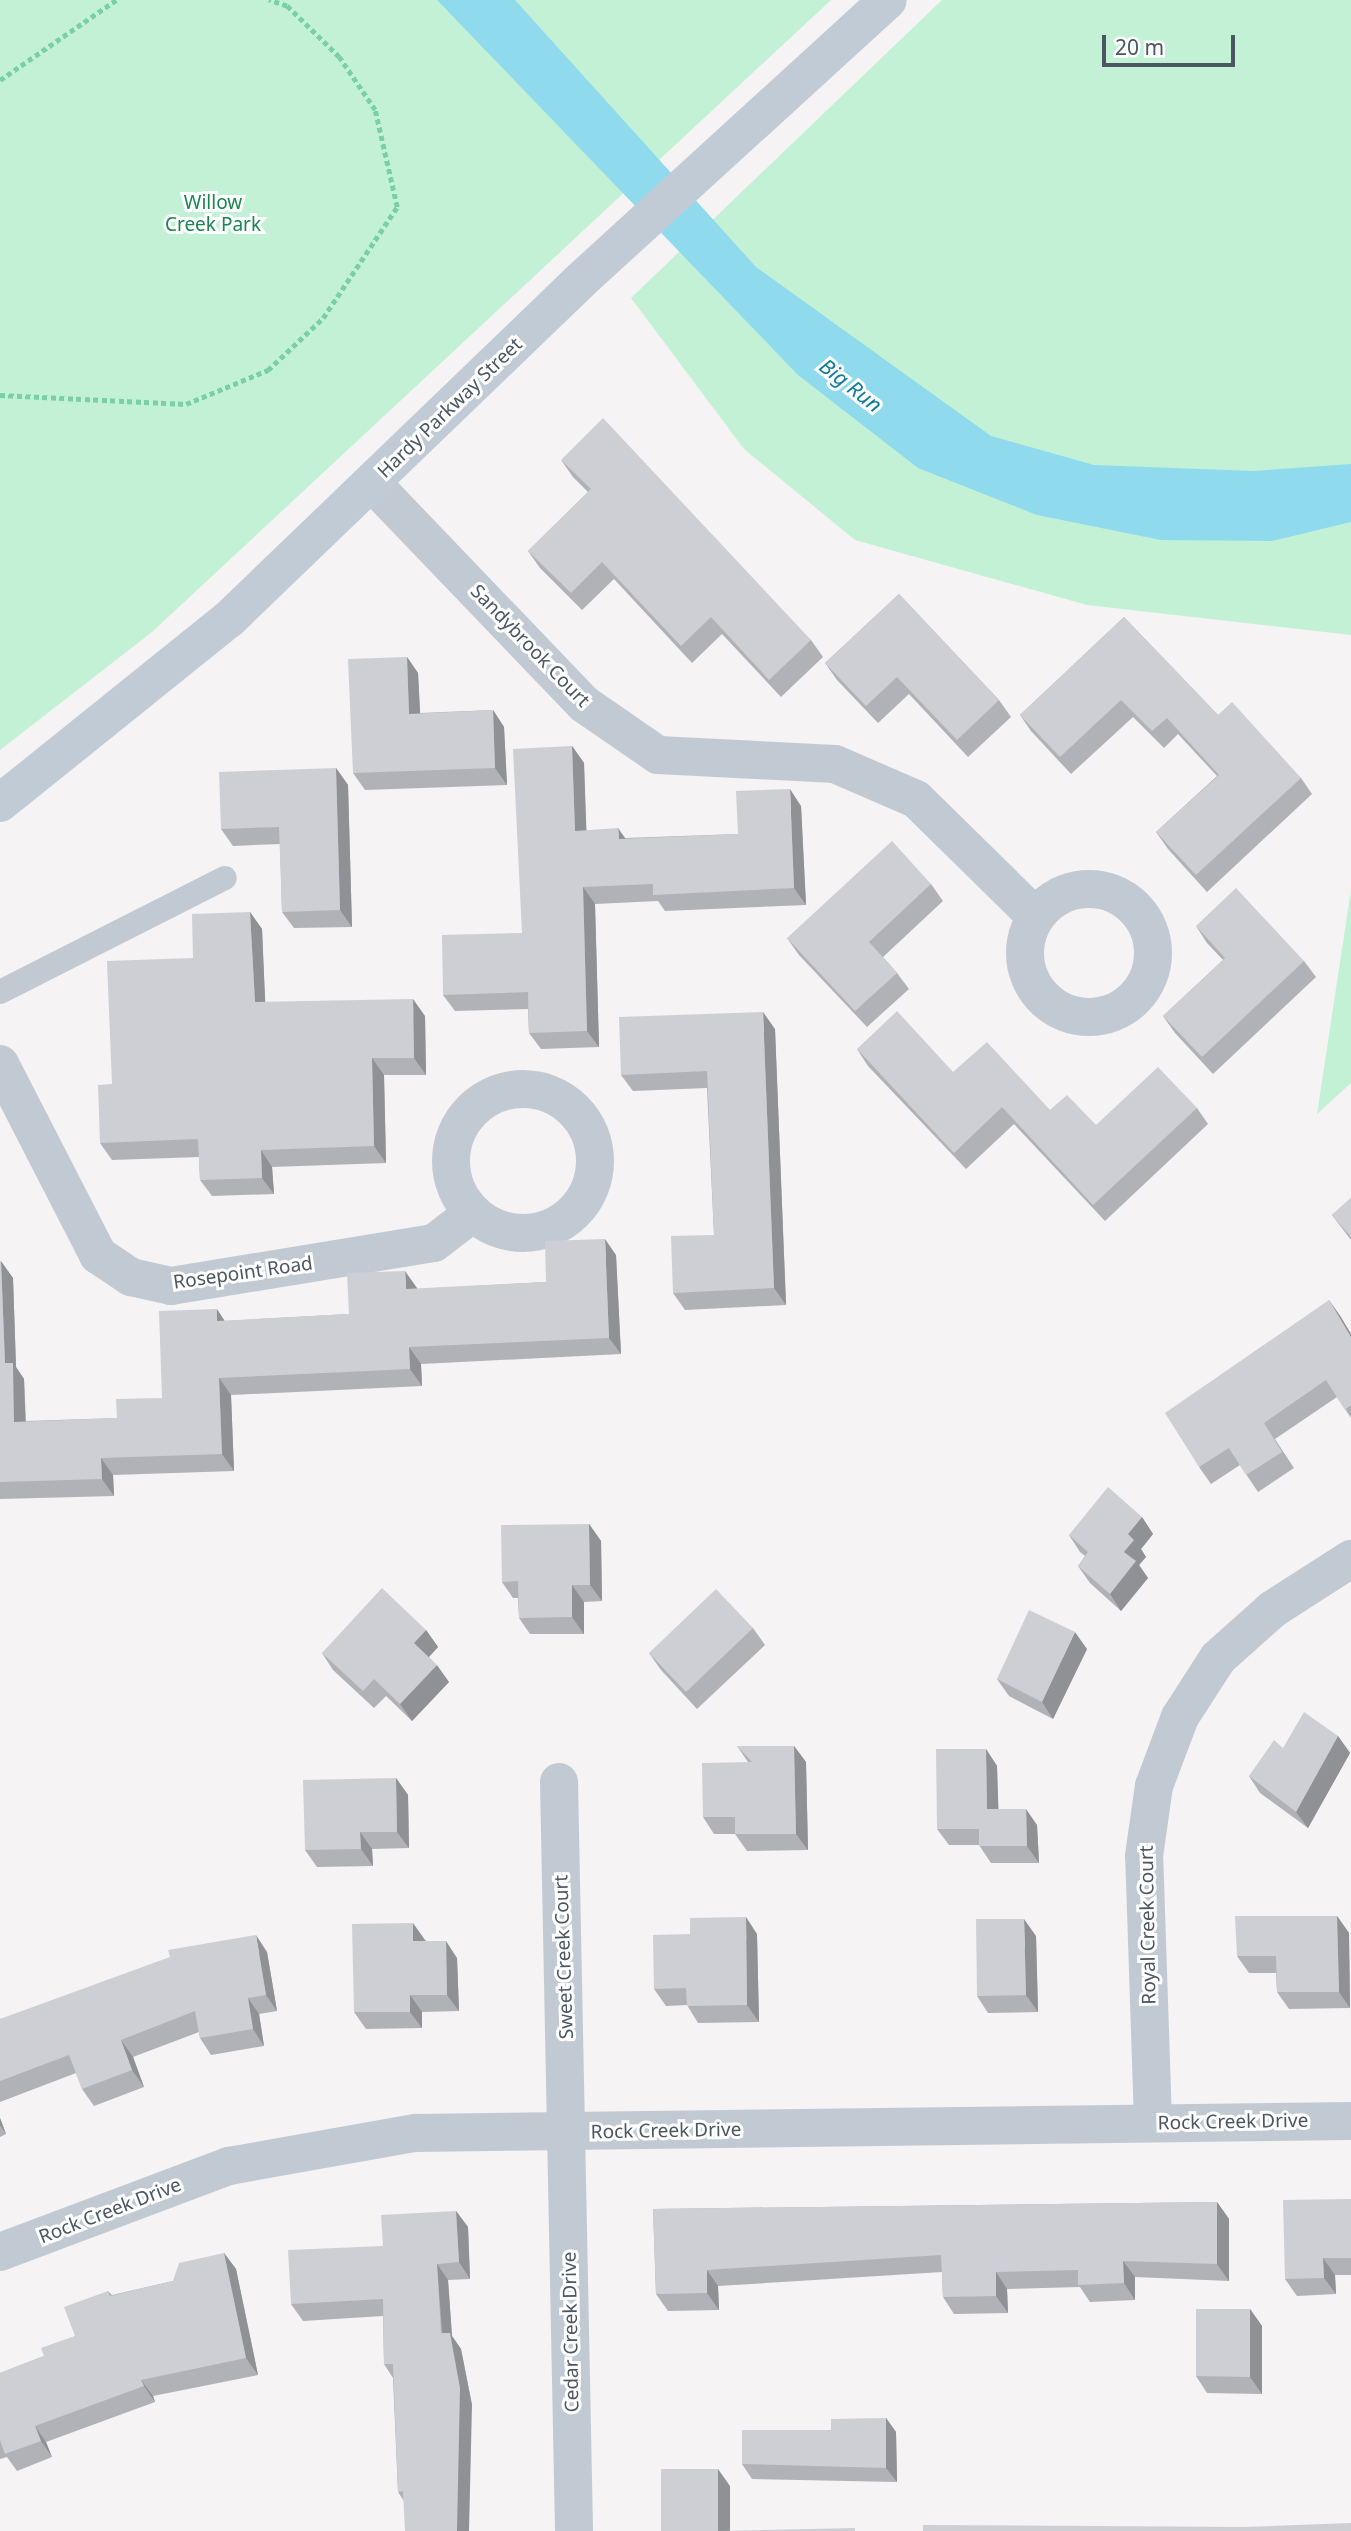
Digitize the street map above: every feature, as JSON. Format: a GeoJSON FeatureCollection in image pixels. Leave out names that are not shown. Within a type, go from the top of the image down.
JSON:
{"type":"FeatureCollection","features":[{"type":"Feature","properties":{"kind":"main road","name":"Hardy Parkway Street"},"geometry":{"type":"LineString","coordinates":[[0,803],[228,620],[373,484],[579,282],[719,159],[888,0]]}},
{"type":"Feature","properties":{"kind":"street","name":"Sandybrook Court"},"geometry":{"type":"LineString","coordinates":[[373,484],[584,704],[658,755],[847,769],[916,799],[1036,917]]}},
{"type":"Feature","properties":{"kind":"street","name":"Rosepoint Road"},"geometry":{"type":"LineString","coordinates":[[0,1064],[97,1255],[131,1277],[171,1286],[434,1243],[473,1213]]}},
{"type":"Feature","properties":{"kind":"street","name":"Royal Creek Court"},"geometry":{"type":"LineString","coordinates":[[1153,2122],[1144,1856],[1154,1786],[1180,1717],[1218,1658],[1273,1609],[1351,1559]]}},
{"type":"Feature","properties":{"kind":"street","name":"Sweet Creek Court"},"geometry":{"type":"LineString","coordinates":[[559,1782],[568,2133]]}},
{"type":"Feature","properties":{"kind":"street","name":"Rock Creek Drive"},"geometry":{"type":"LineString","coordinates":[[0,2252],[229,2166],[415,2133],[1351,2121]]}},
{"type":"Feature","properties":{"kind":"street","name":"Cedar Creek Drive"},"geometry":{"type":"LineString","coordinates":[[568,2133],[574,2531]]}},
{"type":"Feature","properties":{"kind":"lane"},"geometry":{"type":"LineString","coordinates":[[0,992],[225,878]]}},
{"type":"Feature","properties":{"kind":"path"},"geometry":{"type":"LineString","coordinates":[[0,80],[116,0]]}},
{"type":"Feature","properties":{"kind":"path"},"geometry":{"type":"LineString","coordinates":[[0,395],[186,404],[268,370],[297,348],[331,307],[397,207],[375,110],[339,57],[287,6],[269,0]]}},
{"type":"Feature","properties":{"kind":"green space","name":"Willow Creek Park"},"geometry":{"type":"Polygon","coordinates":[[[0,0],[831,0],[152,632],[0,750],[0,0]]]}},
{"type":"Feature","properties":{"kind":"green space"},"geometry":{"type":"Polygon","coordinates":[[[942,0],[1351,0],[1351,635],[1087,605],[855,540],[744,449],[631,298],[942,0]]]}},
{"type":"Feature","properties":{"kind":"green space"},"geometry":{"type":"Polygon","coordinates":[[[1351,890],[1351,1083],[1317,1114],[1351,890]]]}},
{"type":"Feature","properties":{"kind":"water","name":"Big Run"},"geometry":{"type":"Polygon","coordinates":[[[437,0],[515,0],[756,267],[991,436],[1094,465],[1254,471],[1351,464],[1351,522],[1272,541],[1161,540],[1037,515],[918,468],[798,375],[437,0]]]}},
{"type":"Feature","properties":{"kind":"building"},"geometry":{"type":"Polygon","coordinates":[[[603,418],[811,640],[769,680],[711,617],[681,646],[602,562],[571,593],[528,551],[591,489],[561,460],[603,418]]]}},
{"type":"Feature","properties":{"kind":"building"},"geometry":{"type":"Polygon","coordinates":[[[899,594],[999,700],[957,740],[897,677],[866,706],[825,663],[899,594]]]}},
{"type":"Feature","properties":{"kind":"building"},"geometry":{"type":"Polygon","coordinates":[[[1124,617],[1218,715],[1232,702],[1301,778],[1196,875],[1156,832],[1219,775],[1167,718],[1152,731],[1121,700],[1060,757],[1020,715],[1124,617]]]}},
{"type":"Feature","properties":{"kind":"building"},"geometry":{"type":"Polygon","coordinates":[[[407,657],[409,714],[493,710],[495,768],[353,773],[348,659],[407,657]]]}},
{"type":"Feature","properties":{"kind":"building"},"geometry":{"type":"Polygon","coordinates":[[[572,746],[575,831],[618,828],[619,839],[738,834],[736,791],[790,789],[794,888],[653,895],[653,884],[583,887],[587,1031],[529,1033],[528,992],[443,995],[442,935],[522,933],[513,749],[572,746]]]}},
{"type":"Feature","properties":{"kind":"building"},"geometry":{"type":"Polygon","coordinates":[[[336,768],[340,910],[282,912],[279,827],[221,829],[219,772],[336,768]]]}},
{"type":"Feature","properties":{"kind":"building"},"geometry":{"type":"Polygon","coordinates":[[[892,841],[931,884],[869,942],[897,973],[855,1011],[787,938],[892,841]]]}},
{"type":"Feature","properties":{"kind":"building"},"geometry":{"type":"Polygon","coordinates":[[[1236,888],[1304,961],[1202,1057],[1163,1016],[1225,958],[1196,926],[1236,888]]]}},
{"type":"Feature","properties":{"kind":"building"},"geometry":{"type":"Polygon","coordinates":[[[250,912],[255,1002],[413,999],[414,1058],[372,1058],[374,1146],[261,1150],[262,1178],[200,1180],[198,1139],[100,1143],[98,1085],[112,1084],[107,961],[193,958],[192,914],[250,912]]]}},
{"type":"Feature","properties":{"kind":"building"},"geometry":{"type":"Polygon","coordinates":[[[897,1011],[953,1072],[987,1042],[1050,1110],[1067,1095],[1096,1125],[1158,1067],[1197,1108],[1093,1205],[1002,1107],[954,1153],[857,1049],[897,1011]]]}},
{"type":"Feature","properties":{"kind":"building"},"geometry":{"type":"Polygon","coordinates":[[[763,1012],[774,1288],[673,1293],[671,1236],[714,1235],[707,1071],[621,1075],[619,1017],[763,1012]]]}},
{"type":"Feature","properties":{"kind":"building"},"geometry":{"type":"Polygon","coordinates":[[[1351,1198],[1351,1237],[1332,1215],[1351,1198]]]}},
{"type":"Feature","properties":{"kind":"building"},"geometry":{"type":"Polygon","coordinates":[[[605,1239],[609,1338],[409,1347],[410,1369],[219,1378],[222,1454],[101,1458],[102,1479],[0,1482],[0,1261],[5,1363],[13,1363],[14,1422],[117,1418],[116,1399],[162,1398],[159,1311],[217,1309],[217,1321],[349,1314],[347,1273],[405,1271],[406,1289],[546,1282],[545,1241],[605,1239]]]}},
{"type":"Feature","properties":{"kind":"building"},"geometry":{"type":"Polygon","coordinates":[[[1329,1300],[1351,1337],[1351,1405],[1345,1410],[1326,1380],[1264,1423],[1282,1452],[1246,1475],[1229,1448],[1199,1467],[1165,1413],[1329,1300]]]}},
{"type":"Feature","properties":{"kind":"building"},"geometry":{"type":"Polygon","coordinates":[[[1108,1487],[1142,1517],[1128,1534],[1134,1540],[1124,1552],[1136,1561],[1110,1594],[1078,1566],[1088,1552],[1069,1535],[1108,1487]]]}},
{"type":"Feature","properties":{"kind":"building"},"geometry":{"type":"Polygon","coordinates":[[[589,1524],[590,1585],[572,1585],[572,1617],[519,1618],[518,1581],[502,1582],[501,1525],[589,1524]]]}},
{"type":"Feature","properties":{"kind":"building"},"geometry":{"type":"Polygon","coordinates":[[[382,1588],[426,1630],[414,1643],[437,1665],[400,1704],[374,1679],[363,1691],[322,1653],[382,1588]]]}},
{"type":"Feature","properties":{"kind":"building"},"geometry":{"type":"Polygon","coordinates":[[[716,1589],[753,1628],[686,1692],[649,1653],[716,1589]]]}},
{"type":"Feature","properties":{"kind":"building"},"geometry":{"type":"Polygon","coordinates":[[[1029,1610],[1075,1632],[1042,1702],[997,1679],[1029,1610]]]}},
{"type":"Feature","properties":{"kind":"building"},"geometry":{"type":"Polygon","coordinates":[[[1304,1712],[1338,1736],[1296,1812],[1249,1776],[1274,1740],[1283,1748],[1304,1712]]]}},
{"type":"Feature","properties":{"kind":"building"},"geometry":{"type":"Polygon","coordinates":[[[737,1746],[794,1746],[796,1834],[735,1834],[735,1817],[703,1817],[702,1763],[752,1762],[737,1746]]]}},
{"type":"Feature","properties":{"kind":"building"},"geometry":{"type":"Polygon","coordinates":[[[936,1749],[986,1749],[987,1809],[1026,1809],[1027,1846],[979,1846],[979,1829],[937,1829],[936,1749]]]}},
{"type":"Feature","properties":{"kind":"building"},"geometry":{"type":"Polygon","coordinates":[[[396,1778],[397,1832],[360,1832],[361,1849],[305,1850],[303,1780],[396,1778]]]}},
{"type":"Feature","properties":{"kind":"building"},"geometry":{"type":"Polygon","coordinates":[[[1235,1916],[1337,1916],[1339,1992],[1277,1992],[1276,1956],[1237,1956],[1235,1916]]]}},
{"type":"Feature","properties":{"kind":"building"},"geometry":{"type":"Polygon","coordinates":[[[746,1917],[747,2005],[687,2006],[686,1988],[654,1989],[653,1935],[690,1934],[690,1918],[746,1917]]]}},
{"type":"Feature","properties":{"kind":"building"},"geometry":{"type":"Polygon","coordinates":[[[976,1919],[1024,1919],[1026,1995],[977,1996],[976,1919]]]}},
{"type":"Feature","properties":{"kind":"building"},"geometry":{"type":"Polygon","coordinates":[[[413,1923],[413,1941],[446,1941],[447,1995],[410,1995],[410,2012],[354,2012],[352,1924],[413,1923]]]}},
{"type":"Feature","properties":{"kind":"building"},"geometry":{"type":"Polygon","coordinates":[[[256,1935],[266,1995],[248,1998],[253,2029],[200,2038],[195,2011],[121,2040],[132,2070],[82,2089],[69,2055],[0,2081],[0,2019],[170,1957],[168,1950],[256,1935]]]}},
{"type":"Feature","properties":{"kind":"building"},"geometry":{"type":"Polygon","coordinates":[[[1351,2199],[1351,2258],[1323,2258],[1324,2278],[1285,2279],[1283,2200],[1351,2199]]]}},
{"type":"Feature","properties":{"kind":"building"},"geometry":{"type":"Polygon","coordinates":[[[1217,2202],[1217,2264],[1123,2261],[1124,2283],[1078,2285],[1078,2270],[996,2272],[996,2296],[943,2297],[941,2255],[707,2270],[707,2293],[656,2294],[653,2209],[1217,2202]]]}},
{"type":"Feature","properties":{"kind":"building"},"geometry":{"type":"Polygon","coordinates":[[[456,2211],[459,2262],[437,2264],[441,2333],[450,2333],[460,2388],[457,2531],[405,2531],[403,2491],[398,2492],[393,2364],[384,2364],[383,2299],[291,2304],[288,2250],[383,2246],[381,2215],[456,2211]]]}},
{"type":"Feature","properties":{"kind":"building"},"geometry":{"type":"Polygon","coordinates":[[[224,2253],[246,2358],[141,2380],[144,2386],[35,2426],[41,2441],[5,2454],[0,2440],[0,2373],[44,2356],[41,2348],[75,2336],[64,2307],[108,2291],[110,2296],[173,2281],[179,2263],[224,2253]]]}},
{"type":"Feature","properties":{"kind":"building"},"geometry":{"type":"Polygon","coordinates":[[[1196,2309],[1250,2309],[1250,2377],[1196,2376],[1196,2309]]]}},
{"type":"Feature","properties":{"kind":"building"},"geometry":{"type":"Polygon","coordinates":[[[886,2418],[886,2468],[742,2464],[742,2430],[831,2430],[831,2419],[886,2418]]]}},
{"type":"Feature","properties":{"kind":"building"},"geometry":{"type":"Polygon","coordinates":[[[661,2469],[718,2469],[718,2531],[661,2531],[661,2469]]]}},
{"type":"Feature","properties":{"kind":"building"},"geometry":{"type":"Polygon","coordinates":[[[1351,2523],[1351,2531],[923,2531],[923,2525],[1244,2527],[1351,2523]]]}},
{"type":"Feature","properties":{"kind":"building"},"geometry":{"type":"Polygon","coordinates":[[[855,2528],[855,2531],[718,2531],[855,2528]]]}}]}
